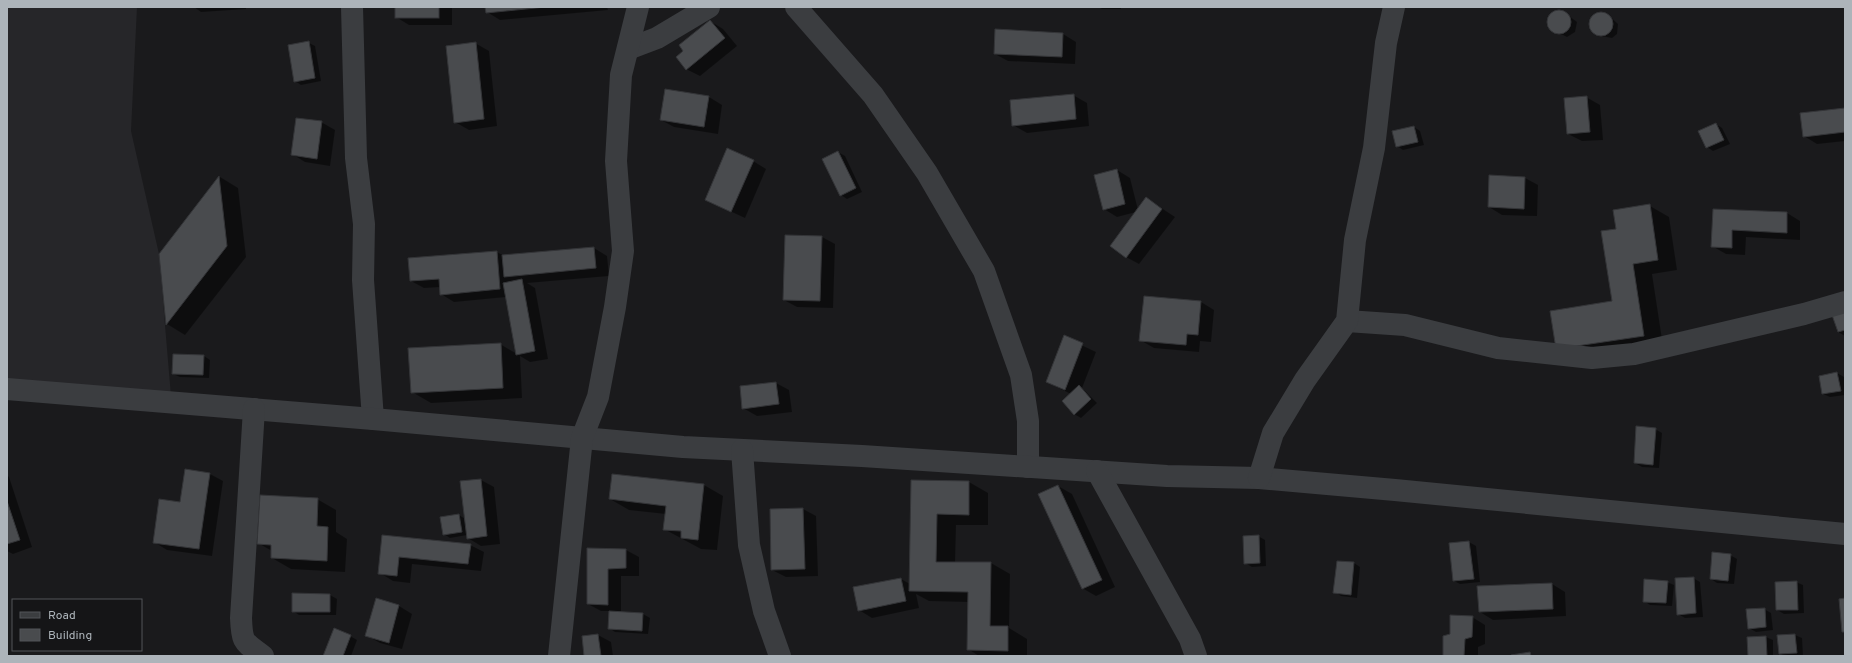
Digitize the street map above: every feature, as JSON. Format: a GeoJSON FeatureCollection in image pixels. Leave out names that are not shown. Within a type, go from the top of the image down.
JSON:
{"type":"FeatureCollection","features":[{"type":"Feature","properties":{"kind":"street"},"geometry":{"type":"LineString","coordinates":[[352,7],[356,158],[364,224],[363,280],[373,418]]}},
{"type":"Feature","properties":{"kind":"street"},"geometry":{"type":"LineString","coordinates":[[559,656],[582,438],[598,397],[616,307],[623,251],[616,161],[621,75],[638,7]]}},
{"type":"Feature","properties":{"kind":"street"},"geometry":{"type":"LineString","coordinates":[[628,50],[657,38],[709,7]]}},
{"type":"Feature","properties":{"kind":"street"},"geometry":{"type":"LineString","coordinates":[[796,7],[874,95],[927,173],[984,271],[1021,374],[1028,422],[1028,467]]}},
{"type":"Feature","properties":{"kind":"street"},"geometry":{"type":"LineString","coordinates":[[1259,478],[1273,433],[1305,380],[1347,321],[1356,240],[1374,148],[1386,44],[1394,7]]}},
{"type":"Feature","properties":{"kind":"street"},"geometry":{"type":"LineString","coordinates":[[1347,321],[1406,324],[1498,348],[1592,358],[1634,354],[1804,314],[1845,302]]}},
{"type":"Feature","properties":{"kind":"street"},"geometry":{"type":"LineString","coordinates":[[7,389],[373,418],[683,447],[1167,476],[1259,478],[1403,490],[1845,534]]}},
{"type":"Feature","properties":{"kind":"street"},"geometry":{"type":"LineString","coordinates":[[254,409],[241,618],[242,637],[248,645],[263,656]]}},
{"type":"Feature","properties":{"kind":"street"},"geometry":{"type":"LineString","coordinates":[[742,450],[749,545],[764,611],[780,656]]}},
{"type":"Feature","properties":{"kind":"street"},"geometry":{"type":"LineString","coordinates":[[1097,471],[1190,639],[1196,656]]}},
{"type":"Feature","properties":{"kind":"shaded area"},"geometry":{"type":"Polygon","coordinates":[[[7,7],[137,7],[131,131],[159,254],[172,408],[7,393],[7,7]]]}},
{"type":"Feature","properties":{"kind":"building"},"geometry":{"type":"Polygon","coordinates":[[[395,7],[439,7],[439,18],[395,18],[395,7]]]}},
{"type":"Feature","properties":{"kind":"building"},"geometry":{"type":"Polygon","coordinates":[[[485,7],[546,7],[486,13],[485,7]]]}},
{"type":"Feature","properties":{"kind":"building"},"geometry":{"type":"Polygon","coordinates":[[[1559,10],[1567,14],[1571,22],[1567,30],[1559,34],[1551,30],[1547,22],[1551,14],[1559,10]]]}},
{"type":"Feature","properties":{"kind":"building"},"geometry":{"type":"Polygon","coordinates":[[[1601,12],[1609,16],[1613,24],[1609,32],[1601,36],[1593,32],[1589,24],[1593,16],[1601,12]]]}},
{"type":"Feature","properties":{"kind":"building"},"geometry":{"type":"Polygon","coordinates":[[[710,20],[725,38],[686,70],[676,57],[683,51],[679,45],[710,20]]]}},
{"type":"Feature","properties":{"kind":"building"},"geometry":{"type":"Polygon","coordinates":[[[995,29],[1063,33],[1062,57],[994,54],[995,29]]]}},
{"type":"Feature","properties":{"kind":"building"},"geometry":{"type":"Polygon","coordinates":[[[309,41],[315,78],[294,82],[288,45],[309,41]]]}},
{"type":"Feature","properties":{"kind":"building"},"geometry":{"type":"Polygon","coordinates":[[[476,42],[484,119],[454,123],[446,46],[476,42]]]}},
{"type":"Feature","properties":{"kind":"building"},"geometry":{"type":"Polygon","coordinates":[[[665,89],[709,96],[704,127],[660,120],[665,89]]]}},
{"type":"Feature","properties":{"kind":"building"},"geometry":{"type":"Polygon","coordinates":[[[1074,94],[1076,119],[1012,126],[1010,100],[1074,94]]]}},
{"type":"Feature","properties":{"kind":"building"},"geometry":{"type":"Polygon","coordinates":[[[1587,96],[1590,132],[1567,134],[1564,98],[1587,96]]]}},
{"type":"Feature","properties":{"kind":"building"},"geometry":{"type":"Polygon","coordinates":[[[1845,108],[1845,132],[1803,137],[1800,113],[1845,108]]]}},
{"type":"Feature","properties":{"kind":"building"},"geometry":{"type":"Polygon","coordinates":[[[296,118],[322,121],[317,159],[291,155],[296,118]]]}},
{"type":"Feature","properties":{"kind":"building"},"geometry":{"type":"Polygon","coordinates":[[[1716,123],[1724,140],[1706,148],[1698,131],[1716,123]]]}},
{"type":"Feature","properties":{"kind":"building"},"geometry":{"type":"Polygon","coordinates":[[[1414,126],[1418,142],[1396,147],[1392,131],[1414,126]]]}},
{"type":"Feature","properties":{"kind":"building"},"geometry":{"type":"Polygon","coordinates":[[[727,148],[754,160],[731,212],[705,200],[727,148]]]}},
{"type":"Feature","properties":{"kind":"building"},"geometry":{"type":"Polygon","coordinates":[[[838,151],[856,188],[840,196],[822,159],[838,151]]]}},
{"type":"Feature","properties":{"kind":"building"},"geometry":{"type":"Polygon","coordinates":[[[1117,169],[1125,204],[1103,210],[1094,175],[1117,169]]]}},
{"type":"Feature","properties":{"kind":"building"},"geometry":{"type":"Polygon","coordinates":[[[1489,175],[1525,177],[1524,209],[1488,207],[1489,175]]]}},
{"type":"Feature","properties":{"kind":"building"},"geometry":{"type":"Polygon","coordinates":[[[219,176],[227,246],[166,325],[159,254],[219,176]]]}},
{"type":"Feature","properties":{"kind":"building"},"geometry":{"type":"Polygon","coordinates":[[[1146,197],[1162,209],[1126,258],[1110,246],[1146,197]]]}},
{"type":"Feature","properties":{"kind":"building"},"geometry":{"type":"Polygon","coordinates":[[[1650,204],[1658,260],[1633,264],[1644,336],[1556,349],[1550,311],[1612,301],[1601,231],[1616,229],[1613,210],[1650,204]]]}},
{"type":"Feature","properties":{"kind":"building"},"geometry":{"type":"Polygon","coordinates":[[[1713,209],[1787,212],[1787,233],[1732,230],[1732,248],[1711,247],[1713,209]]]}},
{"type":"Feature","properties":{"kind":"building"},"geometry":{"type":"Polygon","coordinates":[[[785,235],[822,236],[820,301],[783,300],[785,235]]]}},
{"type":"Feature","properties":{"kind":"building"},"geometry":{"type":"Polygon","coordinates":[[[594,247],[596,268],[504,277],[502,255],[594,247]]]}},
{"type":"Feature","properties":{"kind":"building"},"geometry":{"type":"Polygon","coordinates":[[[497,251],[500,289],[440,295],[439,279],[410,281],[408,258],[497,251]]]}},
{"type":"Feature","properties":{"kind":"building"},"geometry":{"type":"Polygon","coordinates":[[[522,279],[535,351],[516,355],[503,283],[522,279]]]}},
{"type":"Feature","properties":{"kind":"building"},"geometry":{"type":"Polygon","coordinates":[[[1144,296],[1201,301],[1198,335],[1187,334],[1186,345],[1139,341],[1144,296]]]}},
{"type":"Feature","properties":{"kind":"building"},"geometry":{"type":"Polygon","coordinates":[[[1845,311],[1845,330],[1838,332],[1832,315],[1845,311]]]}},
{"type":"Feature","properties":{"kind":"building"},"geometry":{"type":"Polygon","coordinates":[[[1064,335],[1083,343],[1065,390],[1046,382],[1064,335]]]}},
{"type":"Feature","properties":{"kind":"building"},"geometry":{"type":"Polygon","coordinates":[[[501,343],[503,388],[411,393],[408,348],[501,343]]]}},
{"type":"Feature","properties":{"kind":"building"},"geometry":{"type":"Polygon","coordinates":[[[173,354],[204,355],[203,375],[172,374],[173,354]]]}},
{"type":"Feature","properties":{"kind":"building"},"geometry":{"type":"Polygon","coordinates":[[[1837,372],[1841,391],[1822,394],[1819,376],[1837,372]]]}},
{"type":"Feature","properties":{"kind":"building"},"geometry":{"type":"Polygon","coordinates":[[[776,382],[779,404],[742,409],[740,386],[776,382]]]}},
{"type":"Feature","properties":{"kind":"building"},"geometry":{"type":"Polygon","coordinates":[[[1079,385],[1091,399],[1074,415],[1062,401],[1079,385]]]}},
{"type":"Feature","properties":{"kind":"building"},"geometry":{"type":"Polygon","coordinates":[[[1636,426],[1656,428],[1653,465],[1634,463],[1636,426]]]}},
{"type":"Feature","properties":{"kind":"building"},"geometry":{"type":"Polygon","coordinates":[[[185,469],[210,473],[199,549],[153,543],[159,499],[180,502],[185,469]]]}},
{"type":"Feature","properties":{"kind":"building"},"geometry":{"type":"Polygon","coordinates":[[[612,474],[704,484],[698,540],[681,538],[681,531],[663,530],[666,506],[609,499],[612,474]]]}},
{"type":"Feature","properties":{"kind":"building"},"geometry":{"type":"Polygon","coordinates":[[[481,479],[487,536],[467,539],[460,481],[481,479]]]}},
{"type":"Feature","properties":{"kind":"building"},"geometry":{"type":"Polygon","coordinates":[[[911,480],[969,481],[969,515],[937,514],[936,562],[991,562],[990,626],[1008,626],[1008,651],[967,650],[968,592],[909,591],[911,480]]]}},
{"type":"Feature","properties":{"kind":"building"},"geometry":{"type":"Polygon","coordinates":[[[1058,485],[1102,580],[1082,589],[1038,494],[1058,485]]]}},
{"type":"Feature","properties":{"kind":"building"},"geometry":{"type":"Polygon","coordinates":[[[260,495],[318,498],[317,526],[328,527],[327,561],[271,558],[271,545],[257,544],[260,495]]]}},
{"type":"Feature","properties":{"kind":"building"},"geometry":{"type":"Polygon","coordinates":[[[7,501],[20,540],[7,544],[7,501]]]}},
{"type":"Feature","properties":{"kind":"building"},"geometry":{"type":"Polygon","coordinates":[[[803,508],[805,569],[771,570],[770,509],[803,508]]]}},
{"type":"Feature","properties":{"kind":"building"},"geometry":{"type":"Polygon","coordinates":[[[459,514],[462,532],[443,535],[440,517],[459,514]]]}},
{"type":"Feature","properties":{"kind":"building"},"geometry":{"type":"Polygon","coordinates":[[[382,535],[471,544],[468,564],[399,557],[397,576],[378,574],[382,535]]]}},
{"type":"Feature","properties":{"kind":"building"},"geometry":{"type":"Polygon","coordinates":[[[1259,535],[1260,563],[1244,564],[1243,536],[1259,535]]]}},
{"type":"Feature","properties":{"kind":"building"},"geometry":{"type":"Polygon","coordinates":[[[1469,541],[1474,579],[1453,581],[1449,543],[1469,541]]]}},
{"type":"Feature","properties":{"kind":"building"},"geometry":{"type":"Polygon","coordinates":[[[587,548],[626,549],[626,568],[608,569],[608,605],[587,604],[587,548]]]}},
{"type":"Feature","properties":{"kind":"building"},"geometry":{"type":"Polygon","coordinates":[[[1712,552],[1731,554],[1728,581],[1710,579],[1712,552]]]}},
{"type":"Feature","properties":{"kind":"building"},"geometry":{"type":"Polygon","coordinates":[[[1337,561],[1354,562],[1351,595],[1333,593],[1337,561]]]}},
{"type":"Feature","properties":{"kind":"building"},"geometry":{"type":"Polygon","coordinates":[[[1694,577],[1696,613],[1677,615],[1675,578],[1694,577]]]}},
{"type":"Feature","properties":{"kind":"building"},"geometry":{"type":"Polygon","coordinates":[[[901,578],[906,601],[858,611],[853,587],[901,578]]]}},
{"type":"Feature","properties":{"kind":"building"},"geometry":{"type":"Polygon","coordinates":[[[1644,579],[1668,581],[1666,603],[1643,602],[1644,579]]]}},
{"type":"Feature","properties":{"kind":"building"},"geometry":{"type":"Polygon","coordinates":[[[1797,581],[1798,610],[1776,610],[1775,582],[1797,581]]]}},
{"type":"Feature","properties":{"kind":"building"},"geometry":{"type":"Polygon","coordinates":[[[1552,583],[1553,609],[1479,612],[1477,586],[1552,583]]]}},
{"type":"Feature","properties":{"kind":"building"},"geometry":{"type":"Polygon","coordinates":[[[292,593],[330,594],[330,612],[292,612],[292,593]]]}},
{"type":"Feature","properties":{"kind":"building"},"geometry":{"type":"Polygon","coordinates":[[[376,598],[399,605],[389,643],[365,636],[376,598]]]}},
{"type":"Feature","properties":{"kind":"building"},"geometry":{"type":"Polygon","coordinates":[[[1845,598],[1845,632],[1842,632],[1839,599],[1845,598]]]}},
{"type":"Feature","properties":{"kind":"building"},"geometry":{"type":"Polygon","coordinates":[[[1765,608],[1766,627],[1748,629],[1746,609],[1765,608]]]}},
{"type":"Feature","properties":{"kind":"building"},"geometry":{"type":"Polygon","coordinates":[[[609,611],[643,613],[642,631],[608,629],[609,611]]]}},
{"type":"Feature","properties":{"kind":"building"},"geometry":{"type":"Polygon","coordinates":[[[1450,615],[1473,616],[1472,637],[1465,639],[1464,656],[1443,656],[1443,636],[1450,634],[1450,615]]]}},
{"type":"Feature","properties":{"kind":"building"},"geometry":{"type":"Polygon","coordinates":[[[334,628],[351,635],[343,656],[323,656],[334,628]]]}},
{"type":"Feature","properties":{"kind":"building"},"geometry":{"type":"Polygon","coordinates":[[[598,634],[601,656],[584,656],[582,636],[598,634]]]}},
{"type":"Feature","properties":{"kind":"building"},"geometry":{"type":"Polygon","coordinates":[[[1795,634],[1797,653],[1779,654],[1777,635],[1795,634]]]}},
{"type":"Feature","properties":{"kind":"building"},"geometry":{"type":"Polygon","coordinates":[[[1766,636],[1767,656],[1748,656],[1747,637],[1766,636]]]}},
{"type":"Feature","properties":{"kind":"building"},"geometry":{"type":"Polygon","coordinates":[[[1530,652],[1531,656],[1511,656],[1511,655],[1530,652]]]}}]}
